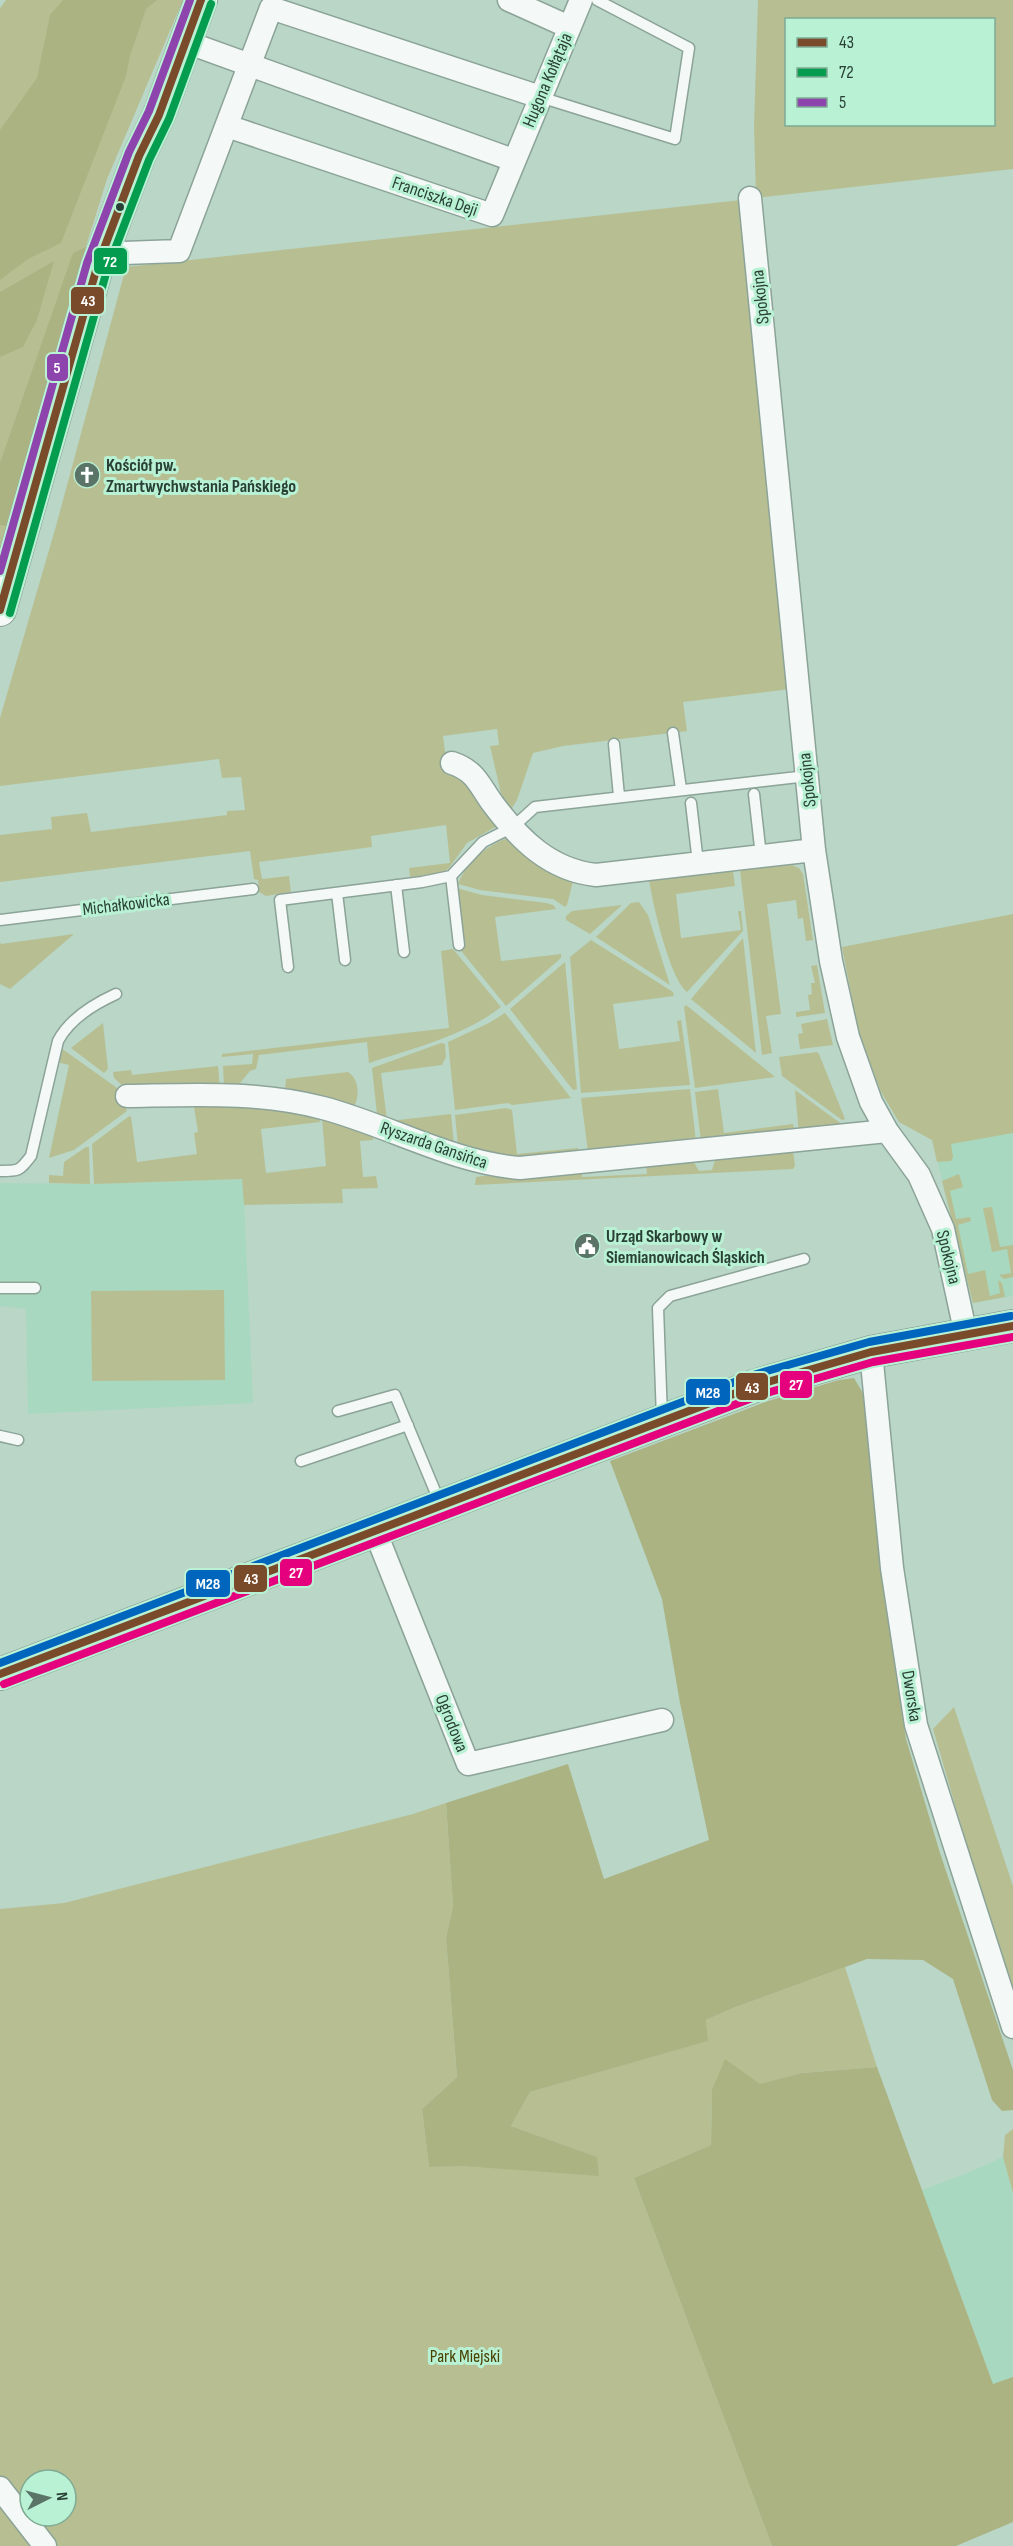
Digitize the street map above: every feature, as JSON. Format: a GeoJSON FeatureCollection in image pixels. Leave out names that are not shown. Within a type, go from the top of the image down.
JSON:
{"type":"FeatureCollection","features":[{"type":"Feature","properties":{"kind":"main road"},"geometry":{"type":"LineString","coordinates":[[0,610],[87,299],[104,247],[139,156],[159,115],[201,0]]}},
{"type":"Feature","properties":{"kind":"main road"},"geometry":{"type":"LineString","coordinates":[[0,1674],[757,1385],[871,1352],[1013,1326]]}},
{"type":"Feature","properties":{"kind":"street"},"geometry":{"type":"LineString","coordinates":[[509,0],[569,27]]}},
{"type":"Feature","properties":{"kind":"street","name":"Hugona Kołłątaja"},"geometry":{"type":"LineString","coordinates":[[513,160],[581,0]]}},
{"type":"Feature","properties":{"kind":"street"},"geometry":{"type":"LineString","coordinates":[[104,247],[124,253],[179,251],[271,8],[540,97]]}},
{"type":"Feature","properties":{"kind":"street"},"geometry":{"type":"LineString","coordinates":[[186,42],[513,160]]}},
{"type":"Feature","properties":{"kind":"street","name":"Franciszka Deji"},"geometry":{"type":"LineString","coordinates":[[228,126],[492,215],[513,160]]}},
{"type":"Feature","properties":{"kind":"street","name":"Spokojna"},"geometry":{"type":"LineString","coordinates":[[750,198],[814,850],[831,962],[848,1037],[871,1102],[886,1131],[919,1175],[943,1229],[966,1335]]}},
{"type":"Feature","properties":{"kind":"street"},"geometry":{"type":"LineString","coordinates":[[452,763],[473,774],[494,805],[524,840],[554,864],[574,872],[596,875],[814,850]]}},
{"type":"Feature","properties":{"kind":"street","name":"Ryszarda Gansińca"},"geometry":{"type":"LineString","coordinates":[[127,1096],[223,1094],[301,1104],[366,1121],[484,1163],[520,1168],[886,1131]]}},
{"type":"Feature","properties":{"kind":"street","name":"Dworska"},"geometry":{"type":"LineString","coordinates":[[871,1352],[892,1568],[916,1725],[1013,2027]]}},
{"type":"Feature","properties":{"kind":"street","name":"Ogrodowa"},"geometry":{"type":"LineString","coordinates":[[375,1531],[468,1764],[662,1720]]}},
{"type":"Feature","properties":{"kind":"street"},"geometry":{"type":"LineString","coordinates":[[0,2488],[45,2546]]}},
{"type":"Feature","properties":{"kind":"lane"},"geometry":{"type":"LineString","coordinates":[[540,97],[675,139],[689,48],[597,0]]}},
{"type":"Feature","properties":{"kind":"lane"},"geometry":{"type":"LineString","coordinates":[[673,733],[681,789]]}},
{"type":"Feature","properties":{"kind":"lane"},"geometry":{"type":"LineString","coordinates":[[614,744],[619,796]]}},
{"type":"Feature","properties":{"kind":"lane"},"geometry":{"type":"LineString","coordinates":[[288,967],[279,900],[451,876],[483,842],[513,827],[535,807],[807,776]]}},
{"type":"Feature","properties":{"kind":"lane"},"geometry":{"type":"LineString","coordinates":[[754,794],[761,856]]}},
{"type":"Feature","properties":{"kind":"lane"},"geometry":{"type":"LineString","coordinates":[[691,803],[698,863]]}},
{"type":"Feature","properties":{"kind":"lane"},"geometry":{"type":"LineString","coordinates":[[451,876],[459,945]]}},
{"type":"Feature","properties":{"kind":"lane"},"geometry":{"type":"LineString","coordinates":[[396,885],[404,952]]}},
{"type":"Feature","properties":{"kind":"lane","name":"Michałkowicka"},"geometry":{"type":"LineString","coordinates":[[0,920],[253,889]]}},
{"type":"Feature","properties":{"kind":"lane"},"geometry":{"type":"LineString","coordinates":[[337,893],[345,960]]}},
{"type":"Feature","properties":{"kind":"lane"},"geometry":{"type":"LineString","coordinates":[[0,1171],[19,1171],[25,1167],[31,1156],[58,1041],[63,1032],[100,1002],[116,994]]}},
{"type":"Feature","properties":{"kind":"lane"},"geometry":{"type":"LineString","coordinates":[[662,1421],[658,1308],[665,1299],[804,1259]]}},
{"type":"Feature","properties":{"kind":"lane"},"geometry":{"type":"LineString","coordinates":[[0,1288],[35,1288]]}},
{"type":"Feature","properties":{"kind":"lane"},"geometry":{"type":"LineString","coordinates":[[338,1411],[395,1395],[441,1506]]}},
{"type":"Feature","properties":{"kind":"lane"},"geometry":{"type":"LineString","coordinates":[[301,1461],[408,1425]]}},
{"type":"Feature","properties":{"kind":"lane"},"geometry":{"type":"LineString","coordinates":[[0,1436],[18,1440]]}},
{"type":"Feature","properties":{"kind":"shaded area"},"geometry":{"type":"Polygon","coordinates":[[[63,0],[157,0],[146,9],[130,56],[126,76],[61,243],[28,259],[0,280],[0,130],[37,78],[50,15],[63,0]]]}},
{"type":"Feature","properties":{"kind":"shaded area"},"geometry":{"type":"Polygon","coordinates":[[[86,247],[7,526],[0,525],[0,463],[73,253],[86,247]]]}},
{"type":"Feature","properties":{"kind":"shaded area"},"geometry":{"type":"Polygon","coordinates":[[[54,261],[37,320],[23,347],[0,357],[0,292],[54,261]]]}},
{"type":"Feature","properties":{"kind":"shaded area"},"geometry":{"type":"Polygon","coordinates":[[[1013,1125],[1013,1296],[973,1303],[932,1140],[1013,1125]]]}},
{"type":"Feature","properties":{"kind":"shaded area"},"geometry":{"type":"Polygon","coordinates":[[[243,1179],[253,1403],[28,1414],[26,1309],[0,1306],[0,1183],[91,1184],[243,1179]]]}},
{"type":"Feature","properties":{"kind":"shaded area"},"geometry":{"type":"Polygon","coordinates":[[[854,1378],[864,1395],[881,1575],[906,1739],[940,1853],[1013,2070],[1013,2110],[1002,2111],[992,2100],[953,1979],[923,1960],[867,1959],[706,2020],[708,2041],[530,2092],[511,2126],[597,2157],[599,2176],[464,2166],[429,2167],[422,2109],[457,2077],[446,1938],[453,1906],[446,1803],[568,1764],[604,1879],[709,1840],[680,1703],[662,1599],[610,1461],[768,1401],[839,1380],[854,1378]]]}},
{"type":"Feature","properties":{"kind":"shaded area"},"geometry":{"type":"Polygon","coordinates":[[[725,2059],[760,2084],[802,2073],[877,2067],[993,2384],[1013,2377],[1013,2522],[956,2546],[772,2546],[634,2178],[711,2145],[712,2090],[725,2059]]]}},
{"type":"Feature","properties":{"kind":"shaded area"},"geometry":{"type":"Polygon","coordinates":[[[1003,2157],[1013,2193],[1013,2377],[993,2384],[922,2190],[1003,2157]]]}},
{"type":"Feature","properties":{"kind":"green space"},"geometry":{"type":"Polygon","coordinates":[[[6,0],[183,0],[107,179],[78,272],[0,551],[0,8],[6,0]]]}},
{"type":"Feature","properties":{"kind":"green space"},"geometry":{"type":"Polygon","coordinates":[[[758,0],[1013,0],[1013,169],[756,198],[754,126],[758,0]]]}},
{"type":"Feature","properties":{"kind":"green space"},"geometry":{"type":"Polygon","coordinates":[[[741,200],[790,689],[683,702],[687,731],[563,746],[533,753],[517,800],[510,811],[502,798],[490,746],[499,745],[497,729],[443,736],[448,775],[464,774],[497,826],[467,843],[449,868],[442,873],[410,877],[409,868],[450,863],[446,825],[371,836],[372,847],[259,862],[262,879],[289,876],[291,892],[266,896],[259,892],[258,880],[254,879],[250,851],[0,882],[0,835],[52,829],[51,817],[87,813],[91,832],[227,815],[227,811],[245,810],[241,777],[222,778],[219,759],[0,786],[0,718],[56,526],[126,267],[741,200]]]}},
{"type":"Feature","properties":{"kind":"green space"},"geometry":{"type":"Polygon","coordinates":[[[510,837],[573,881],[565,907],[553,899],[480,890],[458,884],[467,868],[479,855],[510,837]]]}},
{"type":"Feature","properties":{"kind":"green space"},"geometry":{"type":"Polygon","coordinates":[[[792,865],[799,868],[803,874],[813,940],[806,941],[803,918],[798,919],[796,900],[767,904],[781,1014],[766,1016],[772,1053],[762,1055],[740,870],[792,865]]]}},
{"type":"Feature","properties":{"kind":"green space"},"geometry":{"type":"Polygon","coordinates":[[[733,871],[735,886],[676,894],[681,938],[741,930],[738,911],[741,911],[743,931],[687,992],[674,972],[668,957],[649,879],[733,871]]]}},
{"type":"Feature","properties":{"kind":"green space"},"geometry":{"type":"Polygon","coordinates":[[[457,888],[482,895],[546,903],[553,905],[556,909],[495,917],[501,961],[561,954],[561,958],[506,1006],[462,952],[461,948],[465,947],[457,888]]]}},
{"type":"Feature","properties":{"kind":"green space"},"geometry":{"type":"Polygon","coordinates":[[[639,902],[648,915],[670,985],[596,937],[631,903],[639,902]]]}},
{"type":"Feature","properties":{"kind":"green space"},"geometry":{"type":"Polygon","coordinates":[[[622,905],[590,934],[566,920],[566,916],[572,911],[622,905]]]}},
{"type":"Feature","properties":{"kind":"green space"},"geometry":{"type":"Polygon","coordinates":[[[1013,914],[1013,1133],[951,1144],[953,1157],[951,1161],[937,1162],[932,1140],[899,1122],[881,1092],[858,1030],[842,947],[1013,914]]]}},
{"type":"Feature","properties":{"kind":"green space"},"geometry":{"type":"Polygon","coordinates":[[[74,934],[10,989],[0,984],[0,942],[1,944],[74,934]]]}},
{"type":"Feature","properties":{"kind":"green space"},"geometry":{"type":"Polygon","coordinates":[[[743,938],[756,1053],[691,999],[743,938]]]}},
{"type":"Feature","properties":{"kind":"green space"},"geometry":{"type":"Polygon","coordinates":[[[591,940],[673,992],[674,996],[613,1004],[619,1049],[680,1041],[677,1021],[681,1020],[690,1085],[581,1093],[570,957],[591,940]]]}},
{"type":"Feature","properties":{"kind":"green space"},"geometry":{"type":"Polygon","coordinates":[[[453,949],[501,1007],[487,1017],[455,1034],[369,1063],[367,1042],[259,1055],[256,1069],[250,1071],[240,1083],[245,1087],[224,1088],[223,1066],[252,1064],[253,1054],[222,1057],[222,1054],[449,1028],[441,951],[453,949]]]}},
{"type":"Feature","properties":{"kind":"green space"},"geometry":{"type":"Polygon","coordinates":[[[565,962],[577,1089],[573,1090],[510,1009],[565,962]]]}},
{"type":"Feature","properties":{"kind":"green space"},"geometry":{"type":"Polygon","coordinates":[[[817,965],[825,1013],[796,1017],[796,1012],[810,1010],[808,995],[812,994],[811,983],[815,983],[811,966],[817,965]]]}},
{"type":"Feature","properties":{"kind":"green space"},"geometry":{"type":"Polygon","coordinates":[[[686,1005],[775,1077],[695,1088],[684,1007],[686,1005]]]}},
{"type":"Feature","properties":{"kind":"green space"},"geometry":{"type":"Polygon","coordinates":[[[505,1013],[571,1098],[455,1110],[448,1042],[505,1013]]]}},
{"type":"Feature","properties":{"kind":"green space"},"geometry":{"type":"Polygon","coordinates":[[[827,1019],[833,1045],[800,1049],[798,1034],[803,1033],[801,1024],[827,1019]]]}},
{"type":"Feature","properties":{"kind":"green space"},"geometry":{"type":"Polygon","coordinates":[[[103,1023],[108,1069],[104,1073],[71,1048],[103,1023]]]}},
{"type":"Feature","properties":{"kind":"green space"},"geometry":{"type":"Polygon","coordinates":[[[441,1043],[445,1044],[446,1057],[442,1065],[381,1073],[387,1120],[377,1114],[372,1068],[441,1043]]]}},
{"type":"Feature","properties":{"kind":"green space"},"geometry":{"type":"Polygon","coordinates":[[[61,1048],[117,1088],[127,1111],[74,1150],[49,1158],[69,1065],[57,1062],[61,1048]]]}},
{"type":"Feature","properties":{"kind":"green space"},"geometry":{"type":"Polygon","coordinates":[[[817,1052],[845,1119],[842,1120],[782,1076],[779,1057],[817,1052]]]}},
{"type":"Feature","properties":{"kind":"green space"},"geometry":{"type":"Polygon","coordinates":[[[218,1066],[220,1088],[123,1086],[114,1078],[113,1072],[131,1070],[132,1075],[218,1066]]]}},
{"type":"Feature","properties":{"kind":"green space"},"geometry":{"type":"Polygon","coordinates":[[[348,1072],[352,1075],[357,1088],[354,1106],[285,1091],[286,1079],[348,1072]]]}},
{"type":"Feature","properties":{"kind":"green space"},"geometry":{"type":"Polygon","coordinates":[[[690,1089],[696,1142],[588,1152],[581,1098],[690,1089]]]}},
{"type":"Feature","properties":{"kind":"green space"},"geometry":{"type":"Polygon","coordinates":[[[718,1089],[724,1133],[793,1124],[795,1134],[701,1142],[695,1092],[718,1089]]]}},
{"type":"Feature","properties":{"kind":"green space"},"geometry":{"type":"Polygon","coordinates":[[[795,1090],[843,1125],[799,1134],[795,1090]]]}},
{"type":"Feature","properties":{"kind":"green space"},"geometry":{"type":"Polygon","coordinates":[[[194,1107],[257,1108],[319,1117],[320,1122],[261,1129],[266,1173],[326,1166],[322,1118],[373,1137],[373,1140],[360,1141],[363,1177],[376,1176],[378,1188],[342,1189],[343,1203],[244,1205],[242,1179],[94,1184],[92,1144],[131,1116],[137,1162],[197,1154],[194,1133],[198,1132],[194,1107]]]}},
{"type":"Feature","properties":{"kind":"green space"},"geometry":{"type":"Polygon","coordinates":[[[506,1108],[512,1110],[517,1154],[578,1148],[579,1152],[501,1159],[458,1146],[455,1115],[506,1108]]]}},
{"type":"Feature","properties":{"kind":"green space"},"geometry":{"type":"Polygon","coordinates":[[[451,1114],[454,1144],[390,1121],[451,1114]]]}},
{"type":"Feature","properties":{"kind":"green space"},"geometry":{"type":"Polygon","coordinates":[[[89,1147],[90,1184],[49,1183],[49,1175],[63,1176],[64,1162],[89,1147]]]}},
{"type":"Feature","properties":{"kind":"green space"},"geometry":{"type":"Polygon","coordinates":[[[793,1151],[795,1166],[793,1169],[475,1185],[476,1177],[582,1169],[582,1177],[647,1174],[646,1163],[692,1159],[699,1171],[712,1170],[716,1157],[793,1151]]]}},
{"type":"Feature","properties":{"kind":"green space"},"geometry":{"type":"Polygon","coordinates":[[[959,1174],[963,1187],[950,1191],[956,1219],[970,1217],[971,1221],[958,1225],[968,1274],[985,1270],[990,1296],[1000,1293],[998,1280],[1002,1283],[1005,1297],[973,1303],[942,1181],[959,1174]]]}},
{"type":"Feature","properties":{"kind":"green space"},"geometry":{"type":"Polygon","coordinates":[[[992,1207],[1000,1247],[1013,1245],[1013,1277],[1004,1279],[999,1275],[1011,1273],[1007,1249],[992,1252],[983,1208],[992,1207]]]}},
{"type":"Feature","properties":{"kind":"green space"},"geometry":{"type":"Polygon","coordinates":[[[224,1290],[225,1380],[92,1381],[91,1291],[224,1290]]]}},
{"type":"Feature","properties":{"kind":"green space"},"geometry":{"type":"Polygon","coordinates":[[[954,1707],[1013,1886],[1013,2004],[933,1729],[954,1707]]]}},
{"type":"Feature","properties":{"kind":"green space","name":"Park Miejski"},"geometry":{"type":"Polygon","coordinates":[[[446,1803],[453,1906],[446,1938],[457,2077],[422,2109],[429,2167],[596,2157],[511,2126],[530,2092],[707,2041],[706,2020],[845,1967],[877,2067],[802,2073],[760,2085],[712,2090],[711,2145],[634,2178],[772,2546],[0,2546],[0,1909],[64,1903],[413,1814],[446,1803]]]}},
{"type":"Feature","properties":{"kind":"green space"},"geometry":{"type":"Polygon","coordinates":[[[1013,2129],[1013,2193],[1003,2157],[1005,2135],[1013,2129]]]}},
{"type":"Feature","properties":{"kind":"transit line","name":"5"},"geometry":{"type":"LineString","coordinates":[[0,571],[87,263],[129,152],[149,111],[190,0]]}},
{"type":"Feature","properties":{"kind":"transit line","name":"43"},"geometry":{"type":"LineString","coordinates":[[0,610],[97,267],[139,156],[159,115],[201,0]]}},
{"type":"Feature","properties":{"kind":"transit line","name":"72"},"geometry":{"type":"LineString","coordinates":[[10,613],[107,270],[149,160],[169,119],[211,4]]}},
{"type":"Feature","properties":{"kind":"transit line","name":"M28"},"geometry":{"type":"LineString","coordinates":[[0,1663],[753,1375],[869,1342],[1011,1316]]}},
{"type":"Feature","properties":{"kind":"transit line","name":"43"},"geometry":{"type":"LineString","coordinates":[[0,1674],[757,1385],[871,1352],[1013,1326]]}},
{"type":"Feature","properties":{"kind":"transit line","name":"27"},"geometry":{"type":"LineString","coordinates":[[4,1684],[760,1395],[873,1362],[1013,1337]]}},
{"type":"Feature","properties":{"kind":"place","name":"Kościół pw. Zmartwychwstania Pańskiego"},"geometry":{"type":"Point","coordinates":[87,475]}},
{"type":"Feature","properties":{"kind":"place","name":"Urząd Skarbowy w Siemianowicach Śląskich"},"geometry":{"type":"Point","coordinates":[587,1246]}}]}
